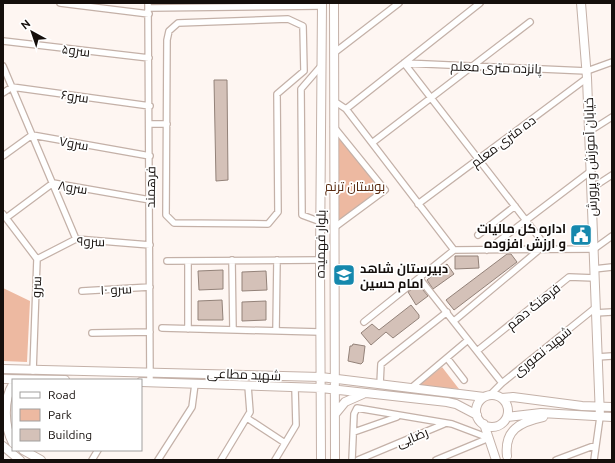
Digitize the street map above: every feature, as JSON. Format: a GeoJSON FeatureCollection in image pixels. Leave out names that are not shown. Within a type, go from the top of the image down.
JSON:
{"type":"FeatureCollection","features":[{"type":"Feature","properties":{"kind":"street"},"geometry":{"type":"LineString","coordinates":[[60,3],[148,8],[322,4]]}},
{"type":"Feature","properties":{"kind":"street","name":"بلوار فهمیده"},"geometry":{"type":"LineString","coordinates":[[334,3],[335,460]]}},
{"type":"Feature","properties":{"kind":"street"},"geometry":{"type":"LineString","coordinates":[[334,53],[399,3]]}},
{"type":"Feature","properties":{"kind":"street"},"geometry":{"type":"LineString","coordinates":[[346,109],[480,3]]}},
{"type":"Feature","properties":{"kind":"street","name":"خیابان آموزش و پرورش"},"geometry":{"type":"LineString","coordinates":[[581,3],[590,131],[595,310],[600,417]]}},
{"type":"Feature","properties":{"kind":"street","name":"بلوار فهمیده"},"geometry":{"type":"LineString","coordinates":[[321,460],[320,260],[322,4]]}},
{"type":"Feature","properties":{"kind":"street","name":"فرهمند"},"geometry":{"type":"LineString","coordinates":[[148,8],[150,106],[150,382]]}},
{"type":"Feature","properties":{"kind":"street"},"geometry":{"type":"LineString","coordinates":[[288,19],[303,26],[304,71],[277,94],[278,212],[268,224],[174,223],[166,215],[166,124],[167,40],[169,31],[178,24],[288,19]]}},
{"type":"Feature","properties":{"kind":"street"},"geometry":{"type":"LineString","coordinates":[[372,143],[530,22]]}},
{"type":"Feature","properties":{"kind":"street","name":"سرو۵"},"geometry":{"type":"LineString","coordinates":[[3,41],[149,58]]}},
{"type":"Feature","properties":{"kind":"street"},"geometry":{"type":"LineString","coordinates":[[587,74],[612,62]]}},
{"type":"Feature","properties":{"kind":"street"},"geometry":{"type":"LineString","coordinates":[[404,63],[548,250]]}},
{"type":"Feature","properties":{"kind":"street","name":"پانزده متری معلم"},"geometry":{"type":"LineString","coordinates":[[404,63],[587,74]]}},
{"type":"Feature","properties":{"kind":"street"},"geometry":{"type":"LineString","coordinates":[[3,66],[76,239]]}},
{"type":"Feature","properties":{"kind":"street"},"geometry":{"type":"LineString","coordinates":[[321,66],[301,89],[302,216],[321,222]]}},
{"type":"Feature","properties":{"kind":"street","name":"ده متری معلم"},"geometry":{"type":"LineString","coordinates":[[418,204],[479,159],[587,74]]}},
{"type":"Feature","properties":{"kind":"street"},"geometry":{"type":"LineString","coordinates":[[3,93],[12,87]]}},
{"type":"Feature","properties":{"kind":"street","name":"سرو۶"},"geometry":{"type":"LineString","coordinates":[[12,87],[150,106]]}},
{"type":"Feature","properties":{"kind":"street"},"geometry":{"type":"LineString","coordinates":[[334,101],[346,109],[454,250]]}},
{"type":"Feature","properties":{"kind":"street"},"geometry":{"type":"LineString","coordinates":[[590,131],[612,117]]}},
{"type":"Feature","properties":{"kind":"street"},"geometry":{"type":"LineString","coordinates":[[150,124],[166,124]]}},
{"type":"Feature","properties":{"kind":"street"},"geometry":{"type":"LineString","coordinates":[[334,127],[385,190],[335,227]]}},
{"type":"Feature","properties":{"kind":"street"},"geometry":{"type":"LineString","coordinates":[[3,156],[32,135]]}},
{"type":"Feature","properties":{"kind":"street","name":"سرو۷"},"geometry":{"type":"LineString","coordinates":[[32,135],[150,156]]}},
{"type":"Feature","properties":{"kind":"street"},"geometry":{"type":"LineString","coordinates":[[487,250],[591,171]]}},
{"type":"Feature","properties":{"kind":"street"},"geometry":{"type":"LineString","coordinates":[[592,188],[612,175]]}},
{"type":"Feature","properties":{"kind":"street","name":"سرو۸"},"geometry":{"type":"LineString","coordinates":[[5,216],[52,183],[150,200]]}},
{"type":"Feature","properties":{"kind":"street"},"geometry":{"type":"LineString","coordinates":[[478,235],[515,206]]}},
{"type":"Feature","properties":{"kind":"street","name":"سرو"},"geometry":{"type":"LineString","coordinates":[[5,216],[37,259],[33,371]]}},
{"type":"Feature","properties":{"kind":"street"},"geometry":{"type":"LineString","coordinates":[[364,322],[454,250],[594,249],[612,236]]}},
{"type":"Feature","properties":{"kind":"street","name":"سرو۹"},"geometry":{"type":"LineString","coordinates":[[37,259],[76,239],[150,245]]}},
{"type":"Feature","properties":{"kind":"street"},"geometry":{"type":"LineString","coordinates":[[454,321],[540,250]]}},
{"type":"Feature","properties":{"kind":"street"},"geometry":{"type":"LineString","coordinates":[[232,260],[233,330]]}},
{"type":"Feature","properties":{"kind":"street"},"geometry":{"type":"LineString","coordinates":[[276,331],[277,260]]}},
{"type":"Feature","properties":{"kind":"street"},"geometry":{"type":"LineString","coordinates":[[166,261],[320,260]]}},
{"type":"Feature","properties":{"kind":"street"},"geometry":{"type":"LineString","coordinates":[[188,261],[188,328]]}},
{"type":"Feature","properties":{"kind":"street"},"geometry":{"type":"LineString","coordinates":[[594,269],[612,268]]}},
{"type":"Feature","properties":{"kind":"street","name":"فرهنگ دهم"},"geometry":{"type":"LineString","coordinates":[[477,351],[569,277],[595,278]]}},
{"type":"Feature","properties":{"kind":"street"},"geometry":{"type":"LineString","coordinates":[[420,278],[502,383]]}},
{"type":"Feature","properties":{"kind":"street","name":"سرو ۱۰"},"geometry":{"type":"LineString","coordinates":[[82,291],[150,287]]}},
{"type":"Feature","properties":{"kind":"street"},"geometry":{"type":"LineString","coordinates":[[595,310],[612,312]]}},
{"type":"Feature","properties":{"kind":"street","name":"شهید نصوری"},"geometry":{"type":"LineString","coordinates":[[487,396],[595,310]]}},
{"type":"Feature","properties":{"kind":"street"},"geometry":{"type":"LineString","coordinates":[[380,384],[381,364],[446,312]]}},
{"type":"Feature","properties":{"kind":"street"},"geometry":{"type":"LineString","coordinates":[[162,328],[320,332]]}},
{"type":"Feature","properties":{"kind":"street"},"geometry":{"type":"LineString","coordinates":[[92,333],[150,332]]}},
{"type":"Feature","properties":{"kind":"street"},"geometry":{"type":"LineString","coordinates":[[411,388],[468,340]]}},
{"type":"Feature","properties":{"kind":"street"},"geometry":{"type":"LineString","coordinates":[[597,357],[612,356]]}},
{"type":"Feature","properties":{"kind":"street"},"geometry":{"type":"LineString","coordinates":[[447,358],[464,380]]}},
{"type":"Feature","properties":{"kind":"street","name":"شهید مطاعی"},"geometry":{"type":"LineString","coordinates":[[3,369],[33,371],[321,376],[487,396]]}},
{"type":"Feature","properties":{"kind":"street"},"geometry":{"type":"LineString","coordinates":[[3,379],[11,385],[6,414],[7,431],[12,441]]}},
{"type":"Feature","properties":{"kind":"street","name":"شهید مطاعی"},"geometry":{"type":"LineString","coordinates":[[142,382],[321,388],[447,402],[456,404],[477,415]]}},
{"type":"Feature","properties":{"kind":"street"},"geometry":{"type":"LineString","coordinates":[[158,460],[192,407],[195,384]]}},
{"type":"Feature","properties":{"kind":"street"},"geometry":{"type":"LineString","coordinates":[[221,460],[250,412],[248,386]]}},
{"type":"Feature","properties":{"kind":"street"},"geometry":{"type":"LineString","coordinates":[[275,460],[296,425],[295,388]]}},
{"type":"Feature","properties":{"kind":"street"},"geometry":{"type":"LineString","coordinates":[[336,418],[336,412],[343,403],[366,393]]}},
{"type":"Feature","properties":{"kind":"street"},"geometry":{"type":"LineString","coordinates":[[496,460],[484,424],[477,415],[477,407],[487,396],[502,398],[513,397],[599,407],[612,407]]}},
{"type":"Feature","properties":{"kind":"street"},"geometry":{"type":"LineString","coordinates":[[502,398],[508,407],[503,438],[508,458]]}},
{"type":"Feature","properties":{"kind":"street"},"geometry":{"type":"LineString","coordinates":[[352,460],[354,414],[357,408],[460,427],[488,438]]}},
{"type":"Feature","properties":{"kind":"street"},"geometry":{"type":"LineString","coordinates":[[484,424],[494,427],[505,420],[541,413],[612,417]]}},
{"type":"Feature","properties":{"kind":"street"},"geometry":{"type":"LineString","coordinates":[[508,458],[507,438],[514,429],[532,420],[556,414]]}},
{"type":"Feature","properties":{"kind":"street"},"geometry":{"type":"LineString","coordinates":[[354,432],[398,416]]}},
{"type":"Feature","properties":{"kind":"street"},"geometry":{"type":"LineString","coordinates":[[594,460],[600,417]]}},
{"type":"Feature","properties":{"kind":"street"},"geometry":{"type":"LineString","coordinates":[[247,418],[285,443]]}},
{"type":"Feature","properties":{"kind":"street","name":"رضایی"},"geometry":{"type":"LineString","coordinates":[[358,460],[445,424]]}},
{"type":"Feature","properties":{"kind":"street"},"geometry":{"type":"LineString","coordinates":[[436,460],[488,438]]}},
{"type":"Feature","properties":{"kind":"street"},"geometry":{"type":"LineString","coordinates":[[556,460],[596,444]]}},
{"type":"Feature","properties":{"kind":"street"},"geometry":{"type":"LineString","coordinates":[[3,446],[20,460]]}},
{"type":"Feature","properties":{"kind":"street"},"geometry":{"type":"LineString","coordinates":[[92,460],[97,451]]}},
{"type":"Feature","properties":{"kind":"street"},"geometry":{"type":"LineString","coordinates":[[32,452],[41,460]]}},
{"type":"Feature","properties":{"kind":"green space","name":"بوستان ترنم"},"geometry":{"type":"Polygon","coordinates":[[[337,135],[380,189],[338,221],[337,135]]]}},
{"type":"Feature","properties":{"kind":"green space"},"geometry":{"type":"Polygon","coordinates":[[[3,288],[30,301],[27,362],[3,361],[3,288]]]}},
{"type":"Feature","properties":{"kind":"green space"},"geometry":{"type":"Polygon","coordinates":[[[442,367],[459,389],[418,386],[442,367]]]}},
{"type":"Feature","properties":{"kind":"building"},"geometry":{"type":"Polygon","coordinates":[[[214,80],[227,80],[228,180],[216,181],[214,80]]]}},
{"type":"Feature","properties":{"kind":"building"},"geometry":{"type":"Polygon","coordinates":[[[507,254],[511,254],[517,262],[454,310],[446,300],[507,254]]]}},
{"type":"Feature","properties":{"kind":"building"},"geometry":{"type":"Polygon","coordinates":[[[455,256],[478,256],[479,268],[455,269],[455,256]]]}},
{"type":"Feature","properties":{"kind":"building"},"geometry":{"type":"Polygon","coordinates":[[[447,264],[454,274],[433,289],[427,280],[447,264]]]}},
{"type":"Feature","properties":{"kind":"building"},"geometry":{"type":"Polygon","coordinates":[[[223,270],[223,289],[199,290],[198,271],[223,270]]]}},
{"type":"Feature","properties":{"kind":"building"},"geometry":{"type":"Polygon","coordinates":[[[266,271],[267,290],[242,291],[242,272],[266,271]]]}},
{"type":"Feature","properties":{"kind":"building"},"geometry":{"type":"Polygon","coordinates":[[[418,284],[428,296],[416,305],[408,292],[418,284]]]}},
{"type":"Feature","properties":{"kind":"building"},"geometry":{"type":"Polygon","coordinates":[[[222,300],[223,320],[198,320],[198,301],[222,300]]]}},
{"type":"Feature","properties":{"kind":"building"},"geometry":{"type":"Polygon","coordinates":[[[266,301],[266,320],[242,321],[242,302],[266,301]]]}},
{"type":"Feature","properties":{"kind":"building"},"geometry":{"type":"Polygon","coordinates":[[[411,305],[419,315],[419,318],[393,338],[386,332],[371,345],[361,333],[372,324],[379,330],[411,305]]]}},
{"type":"Feature","properties":{"kind":"building"},"geometry":{"type":"Polygon","coordinates":[[[353,344],[365,346],[363,362],[361,364],[348,361],[350,346],[353,344]]]}},
{"type":"Feature","properties":{"kind":"place","name":"اداره کل مالیات و ارزش افزوده"},"geometry":{"type":"Point","coordinates":[581,235]}},
{"type":"Feature","properties":{"kind":"place","name":"دبیرستان شاهد امام حسین"},"geometry":{"type":"Point","coordinates":[344,275]}}]}
